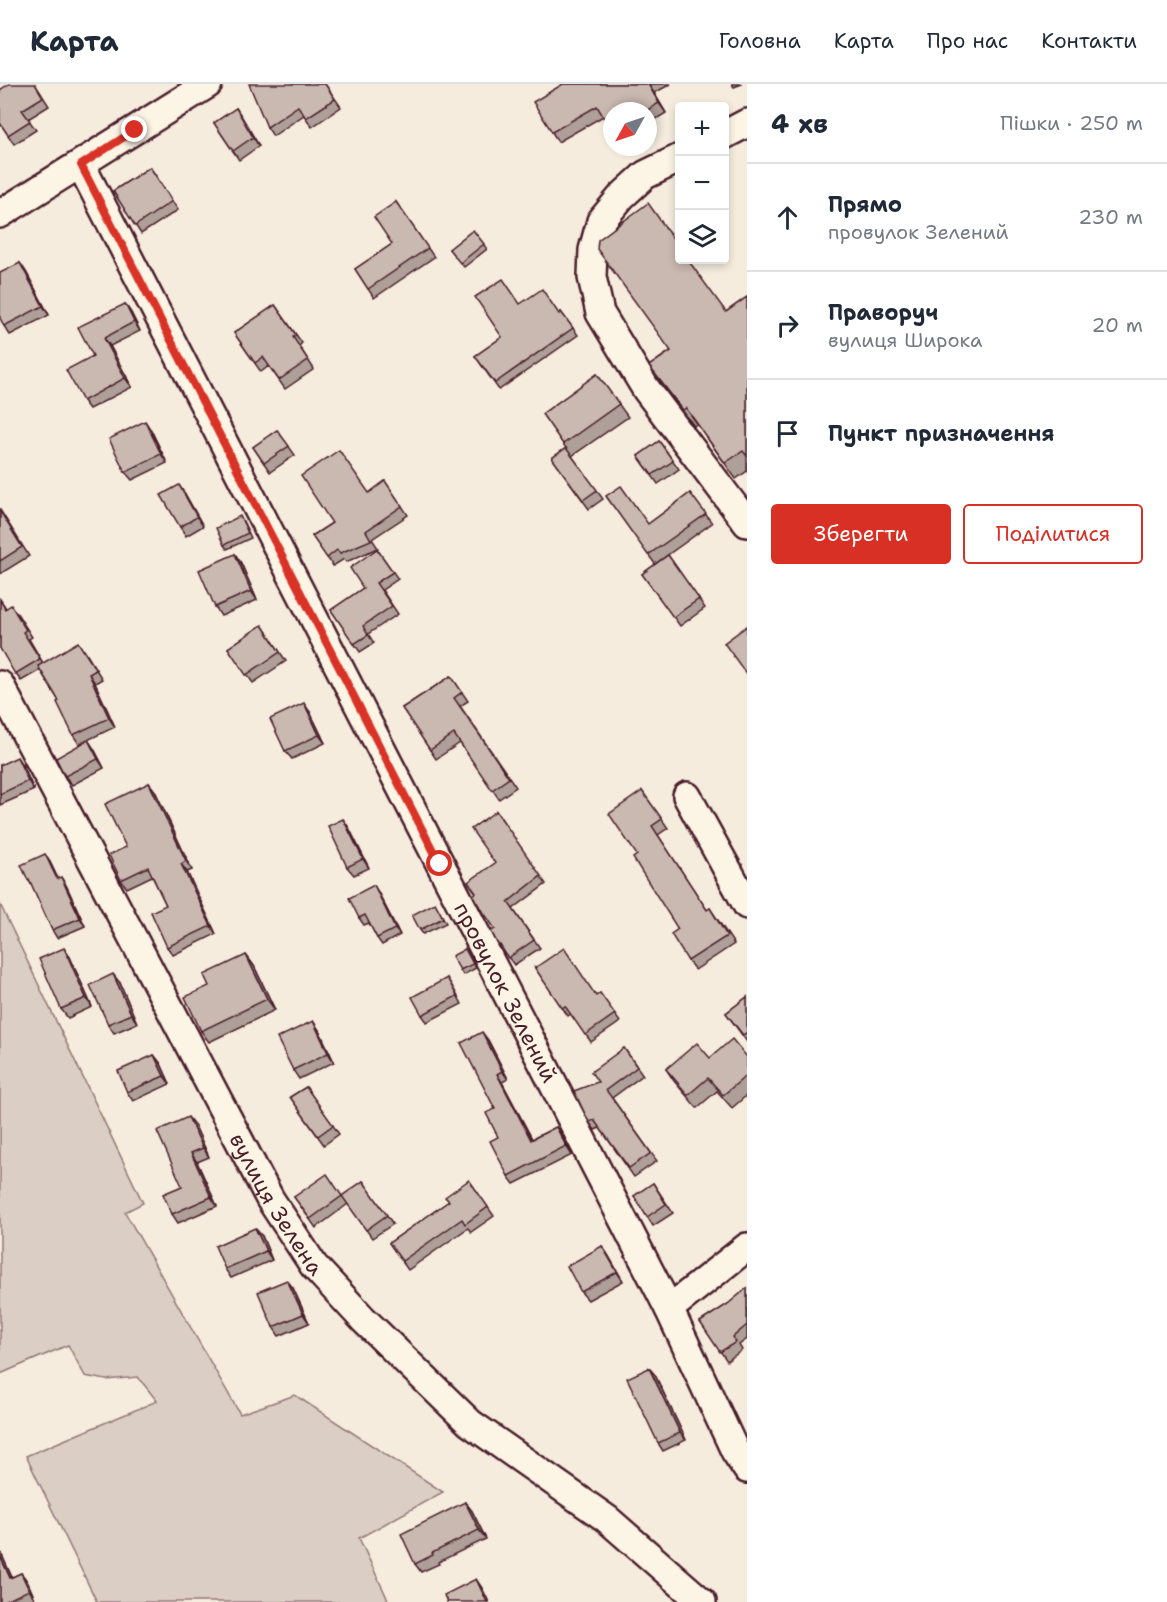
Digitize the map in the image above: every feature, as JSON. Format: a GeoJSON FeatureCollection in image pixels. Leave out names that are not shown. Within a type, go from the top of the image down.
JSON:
{"type":"FeatureCollection","features":[{"type":"Feature","properties":{"kind":"street"},"geometry":{"type":"LineString","coordinates":[[0,214],[208,84]]}},
{"type":"Feature","properties":{"kind":"street"},"geometry":{"type":"LineString","coordinates":[[729,132],[747,123]]}},
{"type":"Feature","properties":{"kind":"street"},"geometry":{"type":"LineString","coordinates":[[675,161],[645,176],[622,195],[601,221],[593,250],[592,277],[600,313],[646,389],[747,523]]}},
{"type":"Feature","properties":{"kind":"street","name":"провулок Зелений"},"geometry":{"type":"LineString","coordinates":[[81,165],[669,1310],[735,1451],[747,1469]]}},
{"type":"Feature","properties":{"kind":"street","name":"вулиця Зелена"},"geometry":{"type":"LineString","coordinates":[[0,685],[270,1199],[314,1266],[364,1320],[470,1423],[607,1519],[702,1602]]}},
{"type":"Feature","properties":{"kind":"street"},"geometry":{"type":"LineString","coordinates":[[687,796],[747,905]]}},
{"type":"Feature","properties":{"kind":"street"},"geometry":{"type":"LineString","coordinates":[[669,1310],[747,1247]]}},
{"type":"Feature","properties":{"kind":"shaded area"},"geometry":{"type":"Polygon","coordinates":[[[0,904],[143,1203],[125,1212],[240,1414],[295,1395],[443,1492],[359,1538],[389,1602],[97,1602],[26,1456],[157,1401],[138,1377],[106,1380],[85,1376],[68,1345],[0,1374],[0,904]]]}},
{"type":"Feature","properties":{"kind":"building"},"geometry":{"type":"Polygon","coordinates":[[[9,84],[35,84],[43,97],[22,110],[30,121],[8,135],[0,123],[0,90],[9,84]]]}},
{"type":"Feature","properties":{"kind":"building"},"geometry":{"type":"Polygon","coordinates":[[[249,84],[325,84],[335,99],[306,118],[298,106],[267,127],[249,84]]]}},
{"type":"Feature","properties":{"kind":"building"},"geometry":{"type":"Polygon","coordinates":[[[563,84],[648,84],[659,103],[603,102],[603,116],[597,106],[552,132],[533,102],[563,84]]]}},
{"type":"Feature","properties":{"kind":"building"},"geometry":{"type":"Polygon","coordinates":[[[236,108],[253,137],[233,151],[214,123],[236,108]]]}},
{"type":"Feature","properties":{"kind":"building"},"geometry":{"type":"Polygon","coordinates":[[[150,167],[172,201],[135,226],[113,191],[150,167]]]}},
{"type":"Feature","properties":{"kind":"building"},"geometry":{"type":"Polygon","coordinates":[[[396,202],[428,248],[368,289],[355,269],[392,244],[374,217],[396,202]]]}},
{"type":"Feature","properties":{"kind":"building"},"geometry":{"type":"Polygon","coordinates":[[[648,203],[675,241],[675,264],[691,264],[726,312],[747,297],[747,456],[743,451],[725,463],[686,408],[683,410],[649,366],[671,351],[597,249],[598,240],[648,203]]]}},
{"type":"Feature","properties":{"kind":"building"},"geometry":{"type":"Polygon","coordinates":[[[473,230],[484,244],[460,263],[449,249],[473,230]]]}},
{"type":"Feature","properties":{"kind":"building"},"geometry":{"type":"Polygon","coordinates":[[[20,263],[43,306],[4,326],[0,318],[0,273],[20,263]]]}},
{"type":"Feature","properties":{"kind":"building"},"geometry":{"type":"Polygon","coordinates":[[[503,279],[520,304],[542,289],[559,314],[561,312],[573,328],[495,383],[475,356],[502,337],[475,297],[503,279]]]}},
{"type":"Feature","properties":{"kind":"building"},"geometry":{"type":"Polygon","coordinates":[[[125,304],[134,322],[104,338],[125,378],[83,401],[66,370],[93,356],[78,327],[125,304]]]}},
{"type":"Feature","properties":{"kind":"building"},"geometry":{"type":"Polygon","coordinates":[[[275,305],[296,335],[293,337],[308,360],[279,380],[263,357],[255,363],[234,333],[275,305]]]}},
{"type":"Feature","properties":{"kind":"building"},"geometry":{"type":"Polygon","coordinates":[[[597,374],[619,404],[563,444],[542,414],[597,374]]]}},
{"type":"Feature","properties":{"kind":"building"},"geometry":{"type":"Polygon","coordinates":[[[145,421],[161,454],[125,472],[109,439],[145,421]]]}},
{"type":"Feature","properties":{"kind":"building"},"geometry":{"type":"Polygon","coordinates":[[[277,430],[289,446],[264,463],[253,447],[277,430]]]}},
{"type":"Feature","properties":{"kind":"building"},"geometry":{"type":"Polygon","coordinates":[[[659,441],[673,461],[652,475],[638,456],[659,441]]]}},
{"type":"Feature","properties":{"kind":"building"},"geometry":{"type":"Polygon","coordinates":[[[566,448],[597,490],[583,500],[552,458],[566,448]]]}},
{"type":"Feature","properties":{"kind":"building"},"geometry":{"type":"Polygon","coordinates":[[[339,450],[369,493],[385,481],[402,506],[366,531],[371,540],[340,553],[337,550],[327,558],[312,536],[332,523],[301,476],[339,450]]]}},
{"type":"Feature","properties":{"kind":"building"},"geometry":{"type":"Polygon","coordinates":[[[179,485],[197,517],[180,527],[161,495],[179,485]]]}},
{"type":"Feature","properties":{"kind":"building"},"geometry":{"type":"Polygon","coordinates":[[[621,486],[648,524],[690,493],[706,514],[648,555],[606,496],[621,486]]]}},
{"type":"Feature","properties":{"kind":"building"},"geometry":{"type":"Polygon","coordinates":[[[0,511],[22,547],[0,561],[0,511]]]}},
{"type":"Feature","properties":{"kind":"building"},"geometry":{"type":"Polygon","coordinates":[[[240,516],[248,533],[224,545],[216,528],[240,516]]]}},
{"type":"Feature","properties":{"kind":"building"},"geometry":{"type":"Polygon","coordinates":[[[377,549],[393,572],[376,583],[392,606],[363,626],[368,635],[354,644],[331,610],[363,588],[350,568],[377,549]]]}},
{"type":"Feature","properties":{"kind":"building"},"geometry":{"type":"Polygon","coordinates":[[[235,554],[251,591],[215,607],[199,570],[235,554]]]}},
{"type":"Feature","properties":{"kind":"building"},"geometry":{"type":"Polygon","coordinates":[[[668,555],[699,599],[673,617],[642,574],[668,555]]]}},
{"type":"Feature","properties":{"kind":"building"},"geometry":{"type":"Polygon","coordinates":[[[0,600],[5,609],[11,605],[26,630],[23,632],[40,659],[15,674],[0,648],[0,600]]]}},
{"type":"Feature","properties":{"kind":"building"},"geometry":{"type":"Polygon","coordinates":[[[262,625],[280,652],[246,675],[228,648],[262,625]]]}},
{"type":"Feature","properties":{"kind":"building"},"geometry":{"type":"Polygon","coordinates":[[[747,626],[747,675],[724,643],[747,626]]]}},
{"type":"Feature","properties":{"kind":"building"},"geometry":{"type":"Polygon","coordinates":[[[78,642],[96,670],[89,674],[109,718],[73,735],[57,702],[59,701],[38,666],[78,642]]]}},
{"type":"Feature","properties":{"kind":"building"},"geometry":{"type":"Polygon","coordinates":[[[451,676],[462,692],[454,698],[509,778],[492,790],[454,734],[430,750],[402,708],[451,676]]]}},
{"type":"Feature","properties":{"kind":"building"},"geometry":{"type":"Polygon","coordinates":[[[304,703],[319,735],[285,751],[270,719],[304,703]]]}},
{"type":"Feature","properties":{"kind":"building"},"geometry":{"type":"Polygon","coordinates":[[[88,740],[98,759],[65,776],[56,758],[88,740]]]}},
{"type":"Feature","properties":{"kind":"building"},"geometry":{"type":"Polygon","coordinates":[[[17,757],[28,781],[0,794],[0,765],[17,757]]]}},
{"type":"Feature","properties":{"kind":"building"},"geometry":{"type":"Polygon","coordinates":[[[149,783],[186,861],[181,864],[211,926],[167,947],[151,912],[166,905],[148,867],[121,880],[109,855],[126,847],[105,804],[149,783]]]}},
{"type":"Feature","properties":{"kind":"building"},"geometry":{"type":"Polygon","coordinates":[[[642,791],[662,819],[652,826],[707,910],[710,908],[727,936],[688,961],[671,934],[678,929],[633,858],[637,855],[609,814],[642,791]]]}},
{"type":"Feature","properties":{"kind":"building"},"geometry":{"type":"Polygon","coordinates":[[[496,811],[541,876],[508,902],[534,940],[508,958],[491,931],[495,929],[476,901],[473,895],[476,893],[468,882],[495,863],[471,829],[496,811]]]}},
{"type":"Feature","properties":{"kind":"building"},"geometry":{"type":"Polygon","coordinates":[[[343,819],[363,859],[347,867],[328,826],[343,819]]]}},
{"type":"Feature","properties":{"kind":"building"},"geometry":{"type":"Polygon","coordinates":[[[45,854],[57,879],[61,877],[80,918],[52,930],[21,865],[45,854]]]}},
{"type":"Feature","properties":{"kind":"building"},"geometry":{"type":"Polygon","coordinates":[[[374,885],[395,929],[377,938],[365,915],[359,918],[349,898],[374,885]]]}},
{"type":"Feature","properties":{"kind":"building"},"geometry":{"type":"Polygon","coordinates":[[[435,903],[443,918],[420,930],[412,915],[435,903]]]}},
{"type":"Feature","properties":{"kind":"building"},"geometry":{"type":"Polygon","coordinates":[[[64,948],[86,998],[61,1009],[39,959],[64,948]]]}},
{"type":"Feature","properties":{"kind":"building"},"geometry":{"type":"Polygon","coordinates":[[[564,948],[596,996],[600,993],[615,1014],[585,1035],[565,1006],[562,1008],[535,968],[564,948]]]}},
{"type":"Feature","properties":{"kind":"building"},"geometry":{"type":"Polygon","coordinates":[[[465,949],[473,964],[460,970],[452,956],[465,949]]]}},
{"type":"Feature","properties":{"kind":"building"},"geometry":{"type":"Polygon","coordinates":[[[246,955],[267,999],[201,1031],[185,997],[209,986],[204,975],[246,955]]]}},
{"type":"Feature","properties":{"kind":"building"},"geometry":{"type":"Polygon","coordinates":[[[113,974],[131,1014],[108,1024],[90,985],[113,974]]]}},
{"type":"Feature","properties":{"kind":"building"},"geometry":{"type":"Polygon","coordinates":[[[447,978],[457,996],[422,1015],[412,997],[447,978]]]}},
{"type":"Feature","properties":{"kind":"building"},"geometry":{"type":"Polygon","coordinates":[[[747,997],[747,1032],[743,1035],[726,1013],[747,997]]]}},
{"type":"Feature","properties":{"kind":"building"},"geometry":{"type":"Polygon","coordinates":[[[313,1021],[328,1053],[293,1070],[277,1038],[313,1021]]]}},
{"type":"Feature","properties":{"kind":"building"},"geometry":{"type":"Polygon","coordinates":[[[482,1032],[502,1071],[497,1074],[531,1140],[556,1127],[566,1146],[508,1176],[490,1141],[498,1137],[486,1113],[495,1109],[461,1043],[482,1032]]]}},
{"type":"Feature","properties":{"kind":"building"},"geometry":{"type":"Polygon","coordinates":[[[732,1039],[747,1057],[747,1075],[723,1095],[708,1078],[688,1095],[666,1069],[697,1043],[710,1058],[732,1039]]]}},
{"type":"Feature","properties":{"kind":"building"},"geometry":{"type":"Polygon","coordinates":[[[624,1048],[637,1067],[606,1090],[651,1153],[629,1168],[594,1120],[589,1122],[574,1091],[598,1082],[591,1072],[624,1048]]]}},
{"type":"Feature","properties":{"kind":"building"},"geometry":{"type":"Polygon","coordinates":[[[154,1055],[164,1076],[127,1092],[118,1071],[154,1055]]]}},
{"type":"Feature","properties":{"kind":"building"},"geometry":{"type":"Polygon","coordinates":[[[306,1087],[333,1125],[318,1136],[290,1097],[306,1087]]]}},
{"type":"Feature","properties":{"kind":"building"},"geometry":{"type":"Polygon","coordinates":[[[188,1117],[203,1148],[191,1153],[211,1197],[172,1214],[163,1194],[182,1186],[157,1131],[188,1117]]]}},
{"type":"Feature","properties":{"kind":"building"},"geometry":{"type":"Polygon","coordinates":[[[327,1174],[342,1196],[310,1219],[294,1197],[327,1174]]]}},
{"type":"Feature","properties":{"kind":"building"},"geometry":{"type":"Polygon","coordinates":[[[469,1180],[488,1207],[465,1224],[462,1219],[402,1261],[389,1243],[449,1201],[445,1197],[469,1180]]]}},
{"type":"Feature","properties":{"kind":"building"},"geometry":{"type":"Polygon","coordinates":[[[363,1181],[387,1215],[366,1230],[342,1196],[363,1181]]]}},
{"type":"Feature","properties":{"kind":"building"},"geometry":{"type":"Polygon","coordinates":[[[653,1183],[666,1204],[647,1217],[634,1196],[653,1183]]]}},
{"type":"Feature","properties":{"kind":"building"},"geometry":{"type":"Polygon","coordinates":[[[255,1228],[266,1251],[225,1269],[215,1246],[255,1228]]]}},
{"type":"Feature","properties":{"kind":"building"},"geometry":{"type":"Polygon","coordinates":[[[602,1246],[617,1272],[581,1292],[567,1266],[602,1246]]]}},
{"type":"Feature","properties":{"kind":"building"},"geometry":{"type":"Polygon","coordinates":[[[287,1280],[303,1314],[273,1327],[258,1292],[287,1280]]]}},
{"type":"Feature","properties":{"kind":"building"},"geometry":{"type":"Polygon","coordinates":[[[747,1288],[747,1325],[733,1337],[736,1342],[720,1352],[700,1322],[728,1304],[747,1288]]]}},
{"type":"Feature","properties":{"kind":"building"},"geometry":{"type":"Polygon","coordinates":[[[649,1368],[680,1433],[658,1443],[627,1378],[649,1368]]]}},
{"type":"Feature","properties":{"kind":"building"},"geometry":{"type":"Polygon","coordinates":[[[465,1502],[479,1530],[415,1564],[401,1534],[465,1502]]]}},
{"type":"Feature","properties":{"kind":"building"},"geometry":{"type":"Polygon","coordinates":[[[0,1556],[10,1578],[21,1573],[29,1590],[4,1602],[0,1602],[0,1556]]]}},
{"type":"Feature","properties":{"kind":"building"},"geometry":{"type":"Polygon","coordinates":[[[476,1579],[487,1602],[447,1602],[444,1595],[476,1579]]]}},
{"type":"Feature","properties":{"kind":"route"},"geometry":{"type":"LineString","coordinates":[[135,130],[81,165],[440,864]]}}]}
